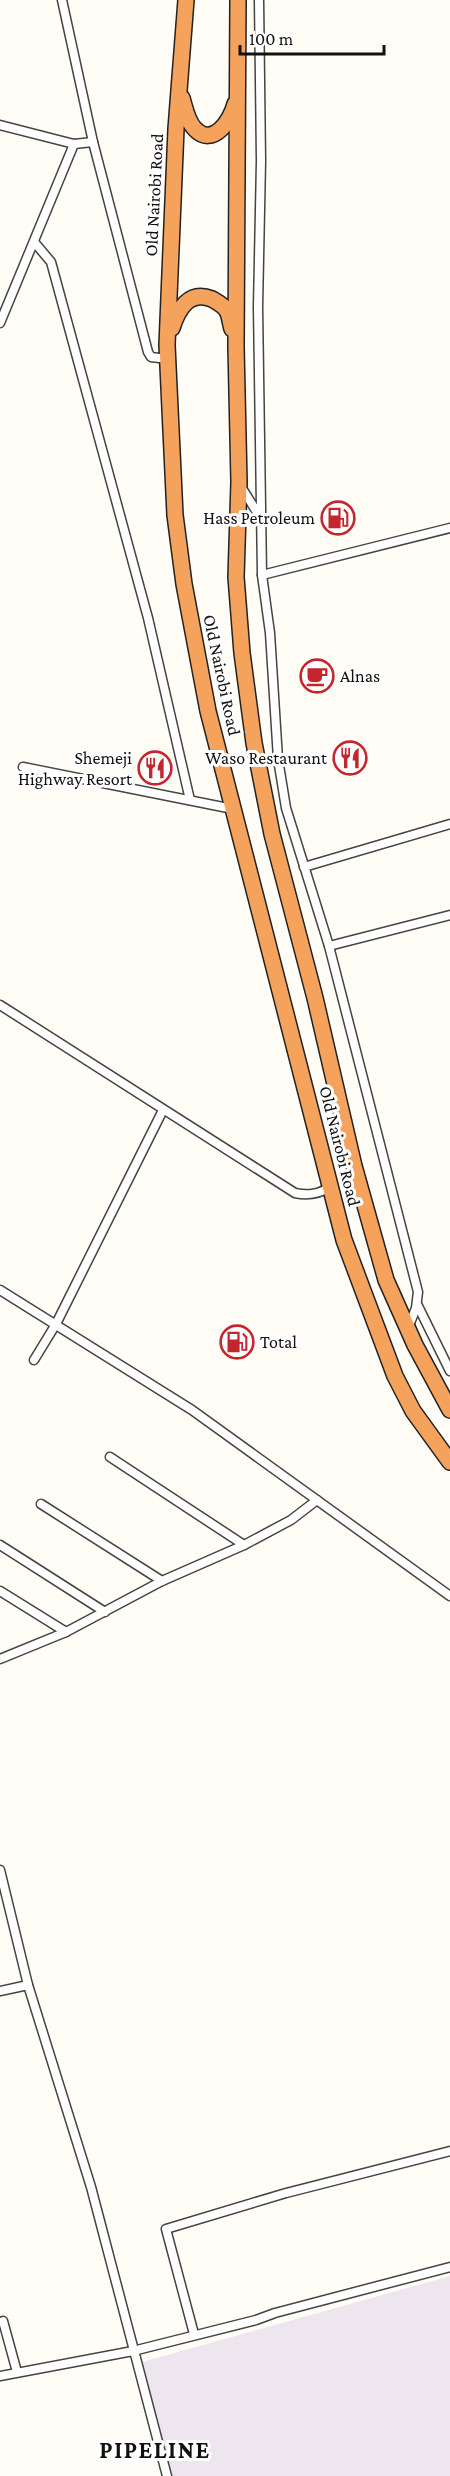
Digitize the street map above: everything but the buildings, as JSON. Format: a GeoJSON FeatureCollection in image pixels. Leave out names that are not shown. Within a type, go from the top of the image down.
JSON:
{"type":"FeatureCollection","features":[{"type":"Feature","properties":{"kind":"highway","name":"Old Nairobi Road"},"geometry":{"type":"LineString","coordinates":[[186,0],[176,129],[167,352],[175,514],[184,584],[207,711],[344,1240],[395,1377],[413,1411],[450,1462]]}},
{"type":"Feature","properties":{"kind":"highway","name":"Old Nairobi Road"},"geometry":{"type":"LineString","coordinates":[[238,0],[236,346],[239,482],[236,577],[242,654],[254,743],[269,823],[386,1280],[408,1330],[450,1410]]}},
{"type":"Feature","properties":{"kind":"highway"},"geometry":{"type":"LineString","coordinates":[[180,89],[186,113],[193,127],[197,132],[207,134],[219,132],[232,117],[238,87]]}},
{"type":"Feature","properties":{"kind":"highway"},"geometry":{"type":"LineString","coordinates":[[167,352],[179,308],[191,299],[202,296],[222,305],[228,312],[236,346]]}},
{"type":"Feature","properties":{"kind":"street"},"geometry":{"type":"LineString","coordinates":[[62,0],[93,142],[148,352],[151,357],[167,352]]}},
{"type":"Feature","properties":{"kind":"street"},"geometry":{"type":"LineString","coordinates":[[259,0],[261,161],[258,307],[262,575],[270,633],[278,759],[286,808],[328,946],[418,1292],[417,1304],[408,1330]]}},
{"type":"Feature","properties":{"kind":"street"},"geometry":{"type":"LineString","coordinates":[[0,125],[75,144],[93,142]]}},
{"type":"Feature","properties":{"kind":"street"},"geometry":{"type":"LineString","coordinates":[[0,323],[75,144]]}},
{"type":"Feature","properties":{"kind":"street"},"geometry":{"type":"LineString","coordinates":[[35,243],[51,262],[148,618],[190,800]]}},
{"type":"Feature","properties":{"kind":"street"},"geometry":{"type":"LineString","coordinates":[[239,482],[262,519]]}},
{"type":"Feature","properties":{"kind":"street"},"geometry":{"type":"LineString","coordinates":[[262,575],[450,528]]}},
{"type":"Feature","properties":{"kind":"street"},"geometry":{"type":"LineString","coordinates":[[23,767],[233,809]]}},
{"type":"Feature","properties":{"kind":"street"},"geometry":{"type":"LineString","coordinates":[[304,867],[450,824]]}},
{"type":"Feature","properties":{"kind":"street"},"geometry":{"type":"LineString","coordinates":[[328,946],[450,915]]}},
{"type":"Feature","properties":{"kind":"street"},"geometry":{"type":"LineString","coordinates":[[0,1005],[296,1193],[305,1195],[321,1193],[330,1187]]}},
{"type":"Feature","properties":{"kind":"street"},"geometry":{"type":"LineString","coordinates":[[34,1359],[56,1324],[164,1110]]}},
{"type":"Feature","properties":{"kind":"street"},"geometry":{"type":"LineString","coordinates":[[0,1290],[192,1410],[450,1596]]}},
{"type":"Feature","properties":{"kind":"street"},"geometry":{"type":"LineString","coordinates":[[417,1304],[450,1371]]}},
{"type":"Feature","properties":{"kind":"street"},"geometry":{"type":"LineString","coordinates":[[110,1457],[244,1545]]}},
{"type":"Feature","properties":{"kind":"street"},"geometry":{"type":"LineString","coordinates":[[0,1659],[66,1632],[162,1581],[244,1545],[291,1520],[317,1500]]}},
{"type":"Feature","properties":{"kind":"street"},"geometry":{"type":"LineString","coordinates":[[41,1504],[162,1581]]}},
{"type":"Feature","properties":{"kind":"street"},"geometry":{"type":"LineString","coordinates":[[0,1545],[105,1612]]}},
{"type":"Feature","properties":{"kind":"street"},"geometry":{"type":"LineString","coordinates":[[0,1591],[66,1632]]}},
{"type":"Feature","properties":{"kind":"street"},"geometry":{"type":"LineString","coordinates":[[0,1870],[28,1985],[91,2187],[167,2476]]}},
{"type":"Feature","properties":{"kind":"street"},"geometry":{"type":"LineString","coordinates":[[0,1991],[28,1985]]}},
{"type":"Feature","properties":{"kind":"street"},"geometry":{"type":"LineString","coordinates":[[194,2334],[165,2229],[286,2193],[450,2151]]}},
{"type":"Feature","properties":{"kind":"street"},"geometry":{"type":"LineString","coordinates":[[0,2376],[133,2351],[450,2267]]}},
{"type":"Feature","properties":{"kind":"street"},"geometry":{"type":"LineString","coordinates":[[3,2321],[17,2373]]}},
{"type":"Feature","properties":{"kind":"shaded area"},"geometry":{"type":"Polygon","coordinates":[[[450,2276],[450,2476],[173,2476],[142,2362],[450,2276]]]}},
{"type":"Feature","properties":{"kind":"place","name":"Hass Petroleum"},"geometry":{"type":"Point","coordinates":[338,518]}},
{"type":"Feature","properties":{"kind":"place","name":"Alnas"},"geometry":{"type":"Point","coordinates":[317,676]}},
{"type":"Feature","properties":{"kind":"place","name":"Waso Restaurant"},"geometry":{"type":"Point","coordinates":[350,758]}},
{"type":"Feature","properties":{"kind":"place","name":"Shemeji Highway Resort"},"geometry":{"type":"Point","coordinates":[155,768]}},
{"type":"Feature","properties":{"kind":"place","name":"Total"},"geometry":{"type":"Point","coordinates":[237,1342]}},
{"type":"Feature","properties":{"kind":"district","name":"PIPELINE"},"geometry":{"type":"Point","coordinates":[155,2450]}}]}
